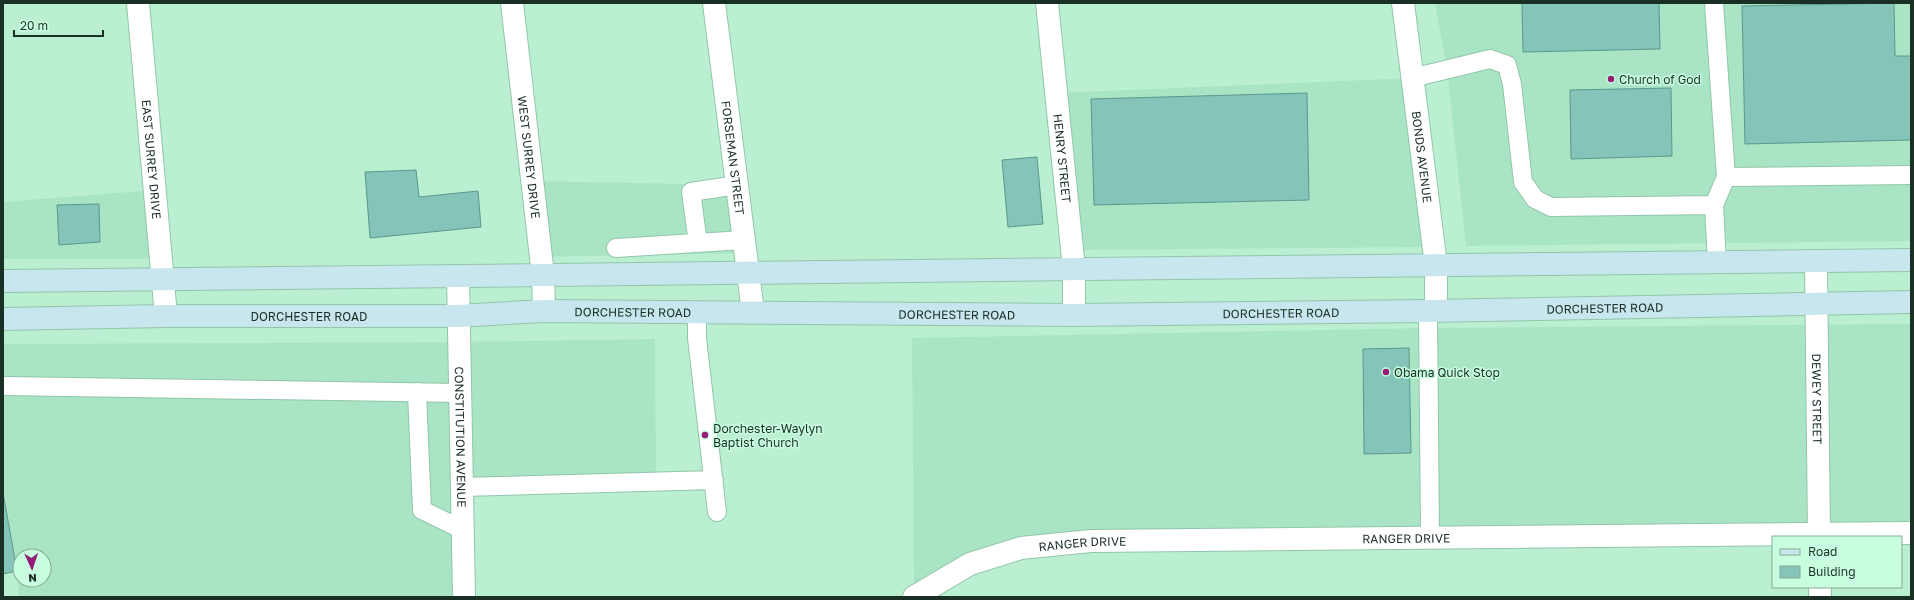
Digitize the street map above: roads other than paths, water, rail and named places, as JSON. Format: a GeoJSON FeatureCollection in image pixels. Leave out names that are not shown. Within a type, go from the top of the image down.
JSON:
{"type":"FeatureCollection","features":[{"type":"Feature","properties":{"kind":"main road"},"geometry":{"type":"LineString","coordinates":[[3,281],[1911,260]]}},
{"type":"Feature","properties":{"kind":"main road","name":"DORCHESTER ROAD"},"geometry":{"type":"LineString","coordinates":[[3,319],[166,316],[458,316],[544,311],[1074,315],[1432,311],[1817,302],[1911,302]]}},
{"type":"Feature","properties":{"kind":"street","name":"EAST SURREY DRIVE"},"geometry":{"type":"LineString","coordinates":[[138,3],[166,316]]}},
{"type":"Feature","properties":{"kind":"street","name":"WEST SURREY DRIVE"},"geometry":{"type":"LineString","coordinates":[[512,3],[542,275],[544,311]]}},
{"type":"Feature","properties":{"kind":"street","name":"FORSEMAN STREET"},"geometry":{"type":"LineString","coordinates":[[714,3],[753,312]]}},
{"type":"Feature","properties":{"kind":"street","name":"HENRY STREET"},"geometry":{"type":"LineString","coordinates":[[1047,3],[1074,269],[1074,315]]}},
{"type":"Feature","properties":{"kind":"street","name":"BONDS AVENUE"},"geometry":{"type":"LineString","coordinates":[[1403,3],[1436,265],[1432,311]]}},
{"type":"Feature","properties":{"kind":"street","name":"DEWEY STREET"},"geometry":{"type":"LineString","coordinates":[[1816,260],[1819,536]]}},
{"type":"Feature","properties":{"kind":"street","name":"CONSTITUTION AVENUE"},"geometry":{"type":"LineString","coordinates":[[458,276],[464,597]]}},
{"type":"Feature","properties":{"kind":"street","name":"RANGER DRIVE"},"geometry":{"type":"LineString","coordinates":[[1819,536],[1911,533]]}},
{"type":"Feature","properties":{"kind":"street","name":"RANGER DRIVE"},"geometry":{"type":"LineString","coordinates":[[914,597],[970,564],[1021,548],[1091,541],[1772,536]]}},
{"type":"Feature","properties":{"kind":"lane"},"geometry":{"type":"LineString","coordinates":[[1714,3],[1726,177],[1714,205],[1717,262]]}},
{"type":"Feature","properties":{"kind":"lane"},"geometry":{"type":"LineString","coordinates":[[1412,78],[1490,59],[1506,65],[1512,84],[1523,182],[1535,200],[1551,207],[1714,205]]}},
{"type":"Feature","properties":{"kind":"lane"},"geometry":{"type":"LineString","coordinates":[[1726,177],[1911,175]]}},
{"type":"Feature","properties":{"kind":"lane"},"geometry":{"type":"LineString","coordinates":[[698,243],[690,192],[737,185]]}},
{"type":"Feature","properties":{"kind":"lane"},"geometry":{"type":"LineString","coordinates":[[616,248],[744,240]]}},
{"type":"Feature","properties":{"kind":"lane"},"geometry":{"type":"LineString","coordinates":[[1430,538],[1432,311]]}},
{"type":"Feature","properties":{"kind":"lane"},"geometry":{"type":"LineString","coordinates":[[697,312],[697,338],[717,512]]}},
{"type":"Feature","properties":{"kind":"lane"},"geometry":{"type":"LineString","coordinates":[[3,386],[460,393]]}},
{"type":"Feature","properties":{"kind":"lane"},"geometry":{"type":"LineString","coordinates":[[417,392],[422,510],[462,530]]}},
{"type":"Feature","properties":{"kind":"lane"},"geometry":{"type":"LineString","coordinates":[[462,487],[714,480]]}},
{"type":"Feature","properties":{"kind":"place","name":"Church of God"},"geometry":{"type":"Point","coordinates":[1611,79]}},
{"type":"Feature","properties":{"kind":"place","name":"Obama Quick Stop"},"geometry":{"type":"Point","coordinates":[1386,372]}},
{"type":"Feature","properties":{"kind":"place","name":"Dorchester-Waylyn Baptist Church"},"geometry":{"type":"Point","coordinates":[705,435]}}]}
